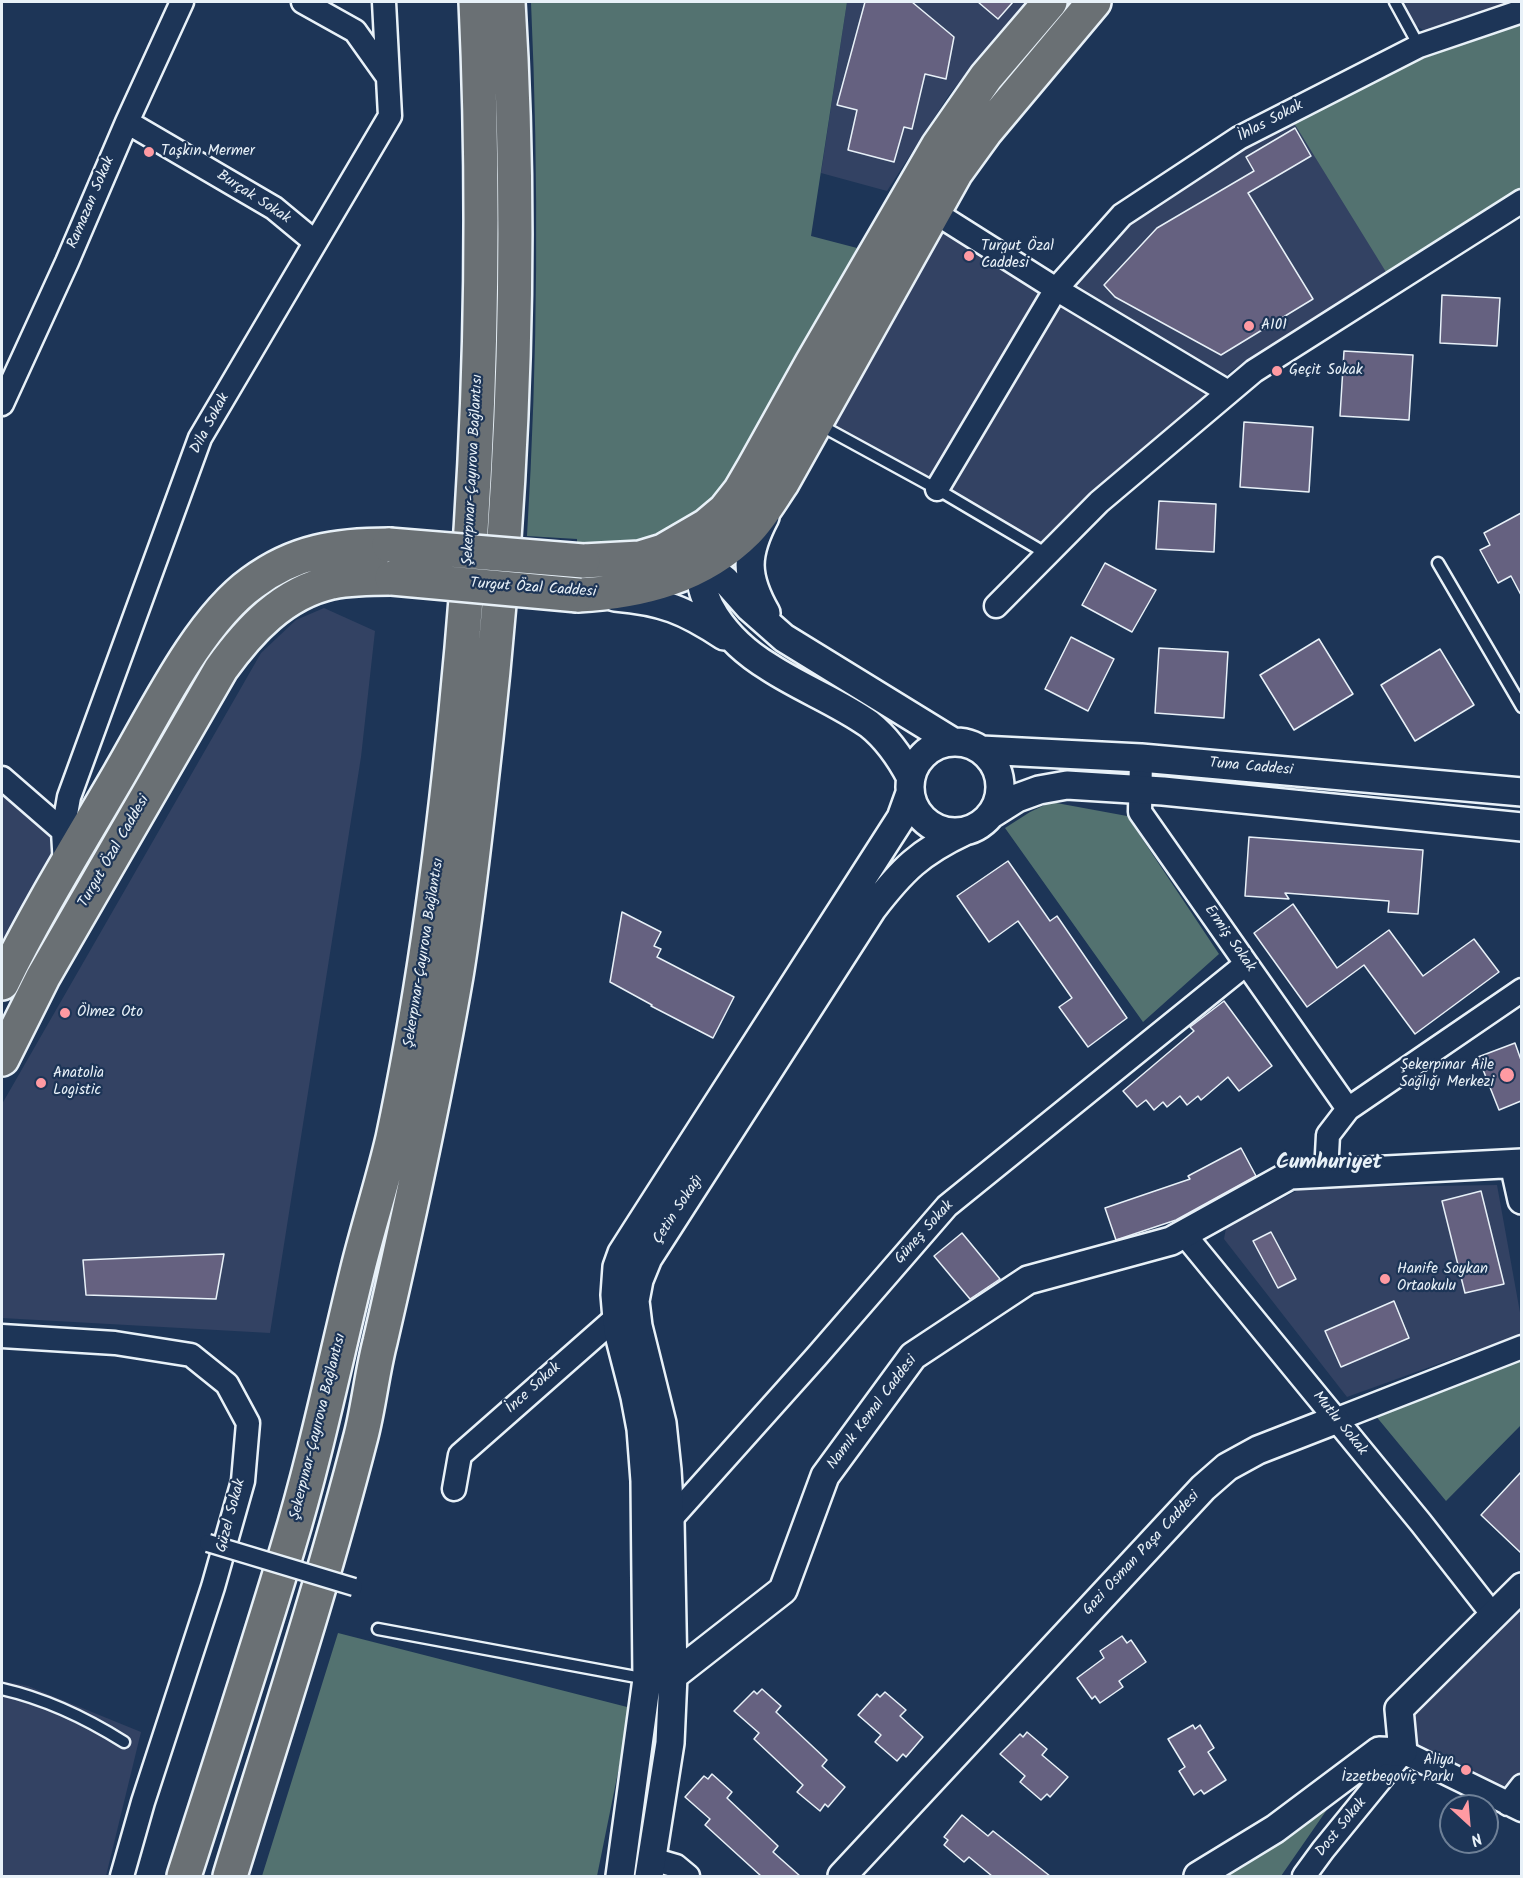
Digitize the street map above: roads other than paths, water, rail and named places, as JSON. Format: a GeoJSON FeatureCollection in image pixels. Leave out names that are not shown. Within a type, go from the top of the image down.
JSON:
{"type":"FeatureCollection","features":[{"type":"Feature","properties":{"kind":"main road","name":"Şekerpınar-Çayırova Bağlantısı"},"geometry":{"type":"LineString","coordinates":[[184,1876],[289,1544],[329,1394],[358,1268],[392,1140],[423,978],[442,844],[460,671],[476,479],[482,184],[476,2]]}},
{"type":"Feature","properties":{"kind":"main road","name":"Şekerpınar-Çayırova Bağlantısı"},"geometry":{"type":"LineString","coordinates":[[230,1876],[309,1619],[362,1432],[456,975],[474,846],[492,683],[510,475],[516,203],[508,2]]}},
{"type":"Feature","properties":{"kind":"main road","name":"Turgut Özal Caddesi"},"geometry":{"type":"LineString","coordinates":[[2,1059],[49,967],[221,669],[242,640],[263,618],[306,592],[330,583],[359,578],[392,578],[578,595],[642,588],[683,575],[731,545],[748,530],[782,483],[816,423],[921,204],[938,146],[986,77],[1050,2]]}},
{"type":"Feature","properties":{"kind":"main road","name":"Turgut Özal Caddesi"},"geometry":{"type":"LineString","coordinates":[[2,983],[65,868],[186,660],[214,620],[251,583],[276,567],[305,555],[329,548],[355,545],[389,545],[583,561],[640,558],[663,551],[686,539],[725,510],[740,491],[768,442],[921,204],[956,172],[985,132],[1094,2]]}},
{"type":"Feature","properties":{"kind":"street","name":"Ramazan Sokak"},"geometry":{"type":"LineString","coordinates":[[2,404],[182,2]]}},
{"type":"Feature","properties":{"kind":"street"},"geometry":{"type":"LineString","coordinates":[[303,2],[355,31],[387,75]]}},
{"type":"Feature","properties":{"kind":"street","name":"Dila Sokak"},"geometry":{"type":"LineString","coordinates":[[65,868],[63,831],[69,797],[200,438],[390,116],[384,2]]}},
{"type":"Feature","properties":{"kind":"street","name":"İhlas Sokak"},"geometry":{"type":"LineString","coordinates":[[937,489],[1056,289],[1122,215],[1239,138],[1419,46],[1521,11]]}},
{"type":"Feature","properties":{"kind":"street","name":"Burçak Sokak"},"geometry":{"type":"LineString","coordinates":[[127,122],[274,208],[315,242]]}},
{"type":"Feature","properties":{"kind":"street"},"geometry":{"type":"LineString","coordinates":[[996,606],[1099,502],[1254,371],[1521,201]]}},
{"type":"Feature","properties":{"kind":"street"},"geometry":{"type":"LineString","coordinates":[[921,204],[1056,289],[1228,392]]}},
{"type":"Feature","properties":{"kind":"street"},"geometry":{"type":"LineString","coordinates":[[755,658],[735,639],[712,611],[702,591],[700,565],[706,547],[742,507],[755,480],[768,442]]}},
{"type":"Feature","properties":{"kind":"street"},"geometry":{"type":"LineString","coordinates":[[782,483],[751,548],[750,566],[752,583],[767,616],[779,630],[801,647]]}},
{"type":"Feature","properties":{"kind":"street"},"geometry":{"type":"LineString","coordinates":[[640,558],[672,556],[700,565],[725,580],[771,628],[953,742]]}},
{"type":"Feature","properties":{"kind":"street"},"geometry":{"type":"LineString","coordinates":[[578,595],[643,600],[669,606],[706,624],[768,667],[852,713],[870,725],[887,741],[900,758],[910,785],[915,807],[923,819],[936,828],[950,832],[965,831],[979,825],[990,815],[997,802],[1000,788],[998,773],[991,760],[981,750],[968,744],[953,742],[939,745],[926,752],[916,764],[910,785],[901,818],[622,1253],[615,1281],[626,1309],[618,1331],[635,1397],[642,1439],[660,1678],[670,1743],[651,1868],[676,1866],[688,1876]]}},
{"type":"Feature","properties":{"kind":"street","name":"Tuna Caddesi"},"geometry":{"type":"LineString","coordinates":[[981,750],[1141,758],[1521,792]]}},
{"type":"Feature","properties":{"kind":"street","name":"Ermiş Sokak"},"geometry":{"type":"LineString","coordinates":[[1141,758],[1140,812],[1348,1109]]}},
{"type":"Feature","properties":{"kind":"street"},"geometry":{"type":"LineString","coordinates":[[2,778],[63,831]]}},
{"type":"Feature","properties":{"kind":"street","name":"Tuna Caddesi"},"geometry":{"type":"LineString","coordinates":[[990,815],[1017,798],[1040,790],[1067,785],[1141,790],[1521,827]]}},
{"type":"Feature","properties":{"kind":"street","name":"Çetin Sokağı"},"geometry":{"type":"LineString","coordinates":[[660,1678],[670,1520],[662,1423],[638,1326],[626,1309],[648,1258],[872,909],[894,880],[921,855],[940,842],[965,831]]}},
{"type":"Feature","properties":{"kind":"street","name":"Güneş Sokak"},"geometry":{"type":"LineString","coordinates":[[670,1520],[947,1206],[1246,963]]}},
{"type":"Feature","properties":{"kind":"street"},"geometry":{"type":"LineString","coordinates":[[1326,1173],[1328,1135],[1348,1109],[1521,990]]}},
{"type":"Feature","properties":{"kind":"street"},"geometry":{"type":"LineString","coordinates":[[1517,1164],[1521,1200]]}},
{"type":"Feature","properties":{"kind":"street","name":"Namık Kemal Caddesi"},"geometry":{"type":"LineString","coordinates":[[660,1678],[783,1590],[825,1476],[913,1356],[1028,1280],[1171,1242],[1290,1175],[1517,1164]]}},
{"type":"Feature","properties":{"kind":"street","name":"Mutlu Sokak"},"geometry":{"type":"LineString","coordinates":[[1184,1234],[1421,1523],[1493,1615]]}},
{"type":"Feature","properties":{"kind":"street","name":"İnce Sokak"},"geometry":{"type":"LineString","coordinates":[[454,1489],[460,1455],[626,1309]]}},
{"type":"Feature","properties":{"kind":"street","name":"Güzel Sokak"},"geometry":{"type":"LineString","coordinates":[[2,1336],[115,1342],[191,1355],[227,1384],[248,1423],[243,1481],[213,1587],[142,1802],[122,1876]]}},
{"type":"Feature","properties":{"kind":"street","name":"Gazi Osman Paşa Caddesi"},"geometry":{"type":"LineString","coordinates":[[842,1876],[1203,1488],[1227,1467],[1258,1449],[1521,1347]]}},
{"type":"Feature","properties":{"kind":"street"},"geometry":{"type":"LineString","coordinates":[[208,1543],[354,1587]]}},
{"type":"Feature","properties":{"kind":"street"},"geometry":{"type":"LineString","coordinates":[[1403,1752],[1399,1709],[1521,1587]]}},
{"type":"Feature","properties":{"kind":"street"},"geometry":{"type":"LineString","coordinates":[[620,1876],[660,1678]]}},
{"type":"Feature","properties":{"kind":"street"},"geometry":{"type":"LineString","coordinates":[[1198,1876],[1275,1829],[1379,1751],[1403,1752],[1515,1807],[1521,1786]]}},
{"type":"Feature","properties":{"kind":"street","name":"Dost Sokak"},"geometry":{"type":"LineString","coordinates":[[1304,1876],[1403,1752]]}},
{"type":"Feature","properties":{"kind":"lane"},"geometry":{"type":"LineString","coordinates":[[1395,2],[1419,46]]}},
{"type":"Feature","properties":{"kind":"lane"},"geometry":{"type":"LineString","coordinates":[[816,423],[937,489],[1047,554]]}},
{"type":"Feature","properties":{"kind":"lane"},"geometry":{"type":"LineString","coordinates":[[1438,562],[1521,707]]}},
{"type":"Feature","properties":{"kind":"lane"},"geometry":{"type":"LineString","coordinates":[[378,1629],[660,1678]]}},
{"type":"Feature","properties":{"kind":"lane"},"geometry":{"type":"LineString","coordinates":[[2,1689],[24,1694],[89,1720],[124,1742]]}},
{"type":"Feature","properties":{"kind":"place","name":"Taşkın Mermer"},"geometry":{"type":"Point","coordinates":[149,152]}},
{"type":"Feature","properties":{"kind":"place","name":"Turgut Özal Caddesi"},"geometry":{"type":"Point","coordinates":[969,256]}},
{"type":"Feature","properties":{"kind":"place","name":"A101"},"geometry":{"type":"Point","coordinates":[1249,326]}},
{"type":"Feature","properties":{"kind":"place","name":"Geçit Sokak"},"geometry":{"type":"Point","coordinates":[1277,371]}},
{"type":"Feature","properties":{"kind":"place","name":"Ölmez Oto"},"geometry":{"type":"Point","coordinates":[65,1013]}},
{"type":"Feature","properties":{"kind":"place","name":"Şekerpınar Aile Sağlığı Merkezi"},"geometry":{"type":"Point","coordinates":[1507,1075]}},
{"type":"Feature","properties":{"kind":"place","name":"Anatolia Logistic"},"geometry":{"type":"Point","coordinates":[41,1083]}},
{"type":"Feature","properties":{"kind":"place","name":"Hanife Soykan Ortaokulu"},"geometry":{"type":"Point","coordinates":[1385,1279]}},
{"type":"Feature","properties":{"kind":"place","name":"Aliya İzzetbegoviç Parkı"},"geometry":{"type":"Point","coordinates":[1466,1770]}},
{"type":"Feature","properties":{"kind":"district","name":"Cumhuriyet"},"geometry":{"type":"Point","coordinates":[1329,1164]}}]}
